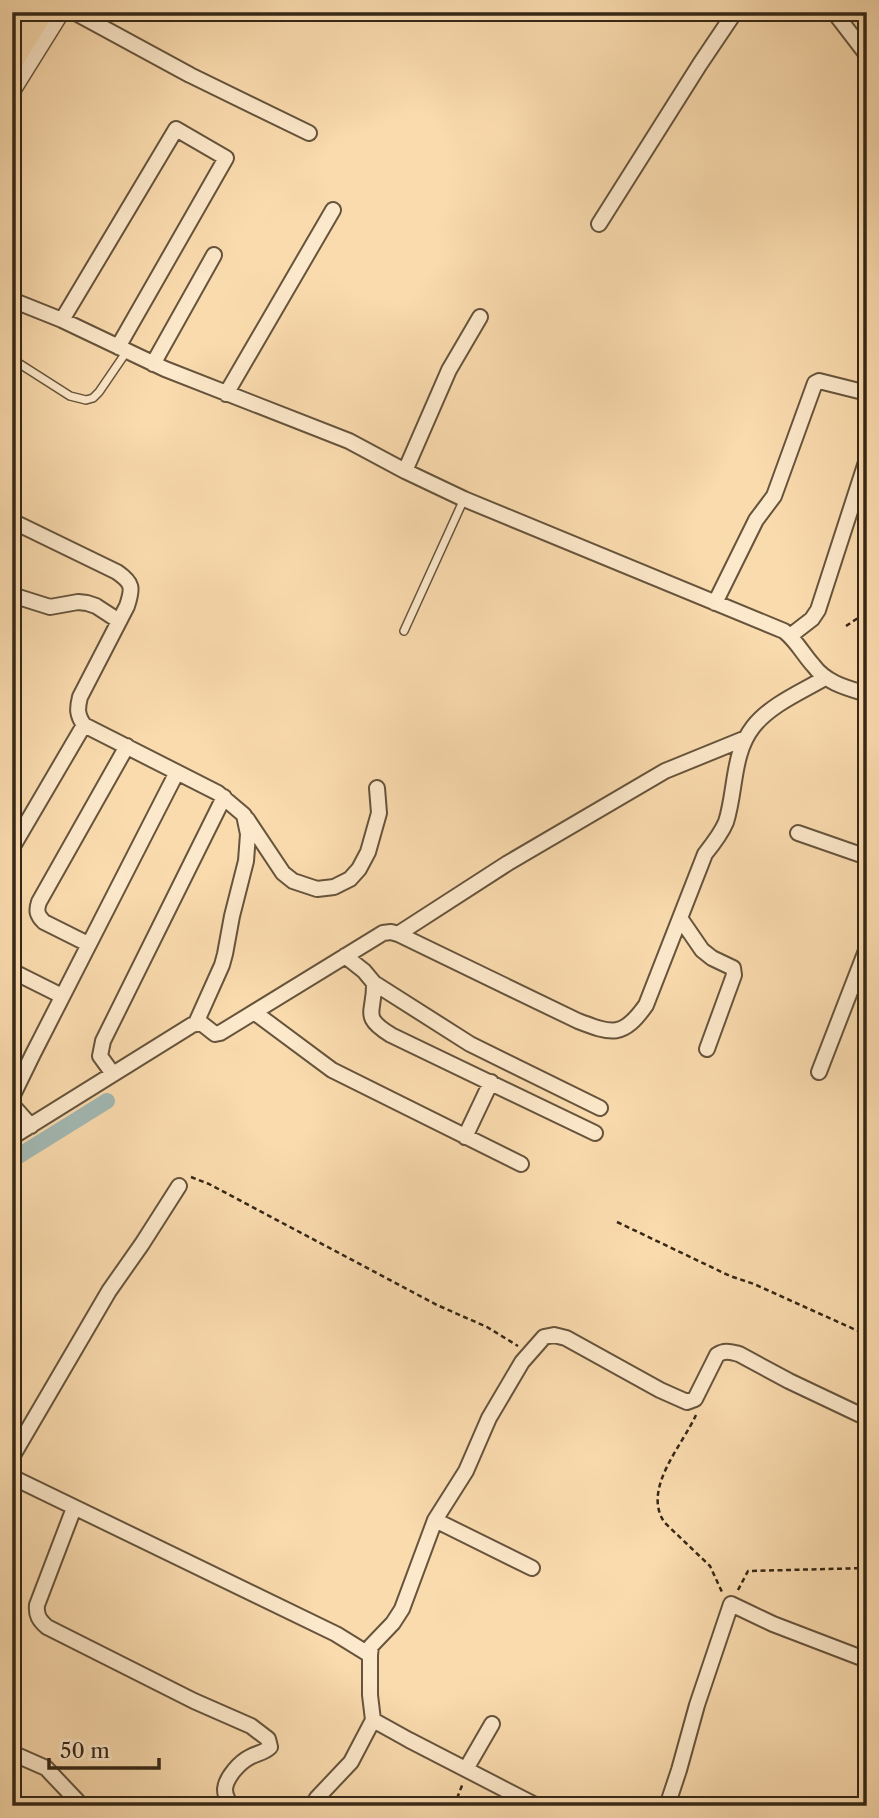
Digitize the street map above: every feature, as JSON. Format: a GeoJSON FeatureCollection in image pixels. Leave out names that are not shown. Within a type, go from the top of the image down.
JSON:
{"type":"FeatureCollection","features":[{"type":"Feature","properties":{"kind":"highway"},"geometry":{"type":"LineString","coordinates":[[12,20],[17,12]]}},
{"type":"Feature","properties":{"kind":"highway"},"geometry":{"type":"LineString","coordinates":[[12,59],[41,12]]}},
{"type":"Feature","properties":{"kind":"street"},"geometry":{"type":"LineString","coordinates":[[12,89],[60,12]]}},
{"type":"Feature","properties":{"kind":"street"},"geometry":{"type":"LineString","coordinates":[[75,12],[190,75],[309,133]]}},
{"type":"Feature","properties":{"kind":"street"},"geometry":{"type":"LineString","coordinates":[[599,224],[735,12]]}},
{"type":"Feature","properties":{"kind":"street"},"geometry":{"type":"LineString","coordinates":[[834,12],[867,55]]}},
{"type":"Feature","properties":{"kind":"street"},"geometry":{"type":"LineString","coordinates":[[62,320],[176,129],[226,158],[122,349]]}},
{"type":"Feature","properties":{"kind":"street"},"geometry":{"type":"LineString","coordinates":[[226,394],[333,210]]}},
{"type":"Feature","properties":{"kind":"street"},"geometry":{"type":"LineString","coordinates":[[153,364],[214,255]]}},
{"type":"Feature","properties":{"kind":"street"},"geometry":{"type":"LineString","coordinates":[[12,300],[62,320],[153,364],[349,441],[464,499],[784,631],[825,678],[867,694]]}},
{"type":"Feature","properties":{"kind":"street"},"geometry":{"type":"LineString","coordinates":[[405,471],[458,353],[480,317]]}},
{"type":"Feature","properties":{"kind":"street"},"geometry":{"type":"LineString","coordinates":[[715,603],[756,520],[774,496],[815,383],[818,381],[867,393]]}},
{"type":"Feature","properties":{"kind":"street"},"geometry":{"type":"LineString","coordinates":[[790,636],[812,619],[818,610],[867,459]]}},
{"type":"Feature","properties":{"kind":"street"},"geometry":{"type":"LineString","coordinates":[[12,521],[117,572],[127,579],[131,586],[131,595],[80,697],[78,717],[84,724],[224,797],[244,815],[283,873],[293,881],[317,889],[334,887],[350,879],[368,852],[379,813],[377,788]]}},
{"type":"Feature","properties":{"kind":"street"},"geometry":{"type":"LineString","coordinates":[[12,595],[50,607],[87,603],[119,621]]}},
{"type":"Feature","properties":{"kind":"street"},"geometry":{"type":"LineString","coordinates":[[204,1027],[215,1034],[220,1033],[383,933],[391,932],[603,1031],[624,1028],[633,1023],[646,1005],[705,854],[719,836],[725,822],[738,760],[746,738],[760,719],[771,710],[825,678]]}},
{"type":"Feature","properties":{"kind":"street"},"geometry":{"type":"LineString","coordinates":[[12,848],[84,724]]}},
{"type":"Feature","properties":{"kind":"street"},"geometry":{"type":"LineString","coordinates":[[398,934],[508,863],[665,771],[746,738]]}},
{"type":"Feature","properties":{"kind":"street"},"geometry":{"type":"LineString","coordinates":[[88,944],[44,922],[37,911],[39,902],[127,746]]}},
{"type":"Feature","properties":{"kind":"street"},"geometry":{"type":"LineString","coordinates":[[31,1126],[14,1107],[14,1091],[177,772]]}},
{"type":"Feature","properties":{"kind":"street"},"geometry":{"type":"LineString","coordinates":[[113,1074],[100,1056],[103,1041],[224,797]]}},
{"type":"Feature","properties":{"kind":"street"},"geometry":{"type":"LineString","coordinates":[[12,1138],[113,1074],[204,1027],[225,954],[246,861],[248,834],[244,815]]}},
{"type":"Feature","properties":{"kind":"street"},"geometry":{"type":"LineString","coordinates":[[798,833],[867,857]]}},
{"type":"Feature","properties":{"kind":"street"},"geometry":{"type":"LineString","coordinates":[[680,918],[702,950],[733,968],[731,985],[707,1049]]}},
{"type":"Feature","properties":{"kind":"street"},"geometry":{"type":"LineString","coordinates":[[820,1072],[867,948]]}},
{"type":"Feature","properties":{"kind":"street"},"geometry":{"type":"LineString","coordinates":[[345,956],[365,971],[374,983],[470,1044],[600,1108]]}},
{"type":"Feature","properties":{"kind":"street"},"geometry":{"type":"LineString","coordinates":[[12,971],[62,996]]}},
{"type":"Feature","properties":{"kind":"street"},"geometry":{"type":"LineString","coordinates":[[374,983],[372,1021],[380,1028],[596,1133]]}},
{"type":"Feature","properties":{"kind":"street"},"geometry":{"type":"LineString","coordinates":[[254,1012],[332,1070],[521,1164]]}},
{"type":"Feature","properties":{"kind":"street"},"geometry":{"type":"LineString","coordinates":[[465,1136],[491,1082]]}},
{"type":"Feature","properties":{"kind":"street"},"geometry":{"type":"LineString","coordinates":[[12,1457],[109,1291],[179,1186]]}},
{"type":"Feature","properties":{"kind":"street"},"geometry":{"type":"LineString","coordinates":[[312,1806],[359,1751],[363,1737],[373,1720],[370,1695],[372,1646],[402,1609],[435,1520],[466,1471],[489,1418],[522,1362],[544,1337],[554,1335],[566,1338],[687,1402],[695,1399],[718,1355],[724,1351],[739,1354],[867,1418]]}},
{"type":"Feature","properties":{"kind":"street"},"geometry":{"type":"LineString","coordinates":[[12,1477],[336,1634],[370,1655]]}},
{"type":"Feature","properties":{"kind":"street"},"geometry":{"type":"LineString","coordinates":[[74,1508],[37,1605],[39,1620],[47,1627],[194,1701],[251,1726],[263,1735],[270,1747],[238,1766],[225,1787],[228,1800]]}},
{"type":"Feature","properties":{"kind":"street"},"geometry":{"type":"LineString","coordinates":[[435,1520],[532,1568]]}},
{"type":"Feature","properties":{"kind":"street"},"geometry":{"type":"LineString","coordinates":[[667,1806],[731,1604],[867,1660]]}},
{"type":"Feature","properties":{"kind":"street"},"geometry":{"type":"LineString","coordinates":[[373,1720],[537,1806]]}},
{"type":"Feature","properties":{"kind":"street"},"geometry":{"type":"LineString","coordinates":[[467,1770],[492,1724]]}},
{"type":"Feature","properties":{"kind":"street"},"geometry":{"type":"LineString","coordinates":[[12,1753],[46,1768],[82,1806]]}},
{"type":"Feature","properties":{"kind":"lane"},"geometry":{"type":"LineString","coordinates":[[12,359],[70,396],[86,400],[99,392],[122,349]]}},
{"type":"Feature","properties":{"kind":"lane"},"geometry":{"type":"LineString","coordinates":[[404,631],[464,499]]}},
{"type":"Feature","properties":{"kind":"path"},"geometry":{"type":"LineString","coordinates":[[846,626],[867,612]]}},
{"type":"Feature","properties":{"kind":"path"},"geometry":{"type":"LineString","coordinates":[[179,1186],[184,1178],[200,1179],[437,1305],[487,1327],[529,1353]]}},
{"type":"Feature","properties":{"kind":"path"},"geometry":{"type":"LineString","coordinates":[[617,1222],[730,1276],[754,1284],[867,1335]]}},
{"type":"Feature","properties":{"kind":"path"},"geometry":{"type":"LineString","coordinates":[[698,1411],[658,1487],[659,1515],[710,1566],[731,1604],[748,1571],[867,1568]]}},
{"type":"Feature","properties":{"kind":"path"},"geometry":{"type":"LineString","coordinates":[[454,1806],[467,1770]]}},
{"type":"Feature","properties":{"kind":"waterway"},"geometry":{"type":"LineString","coordinates":[[12,1160],[107,1101]]}}]}
